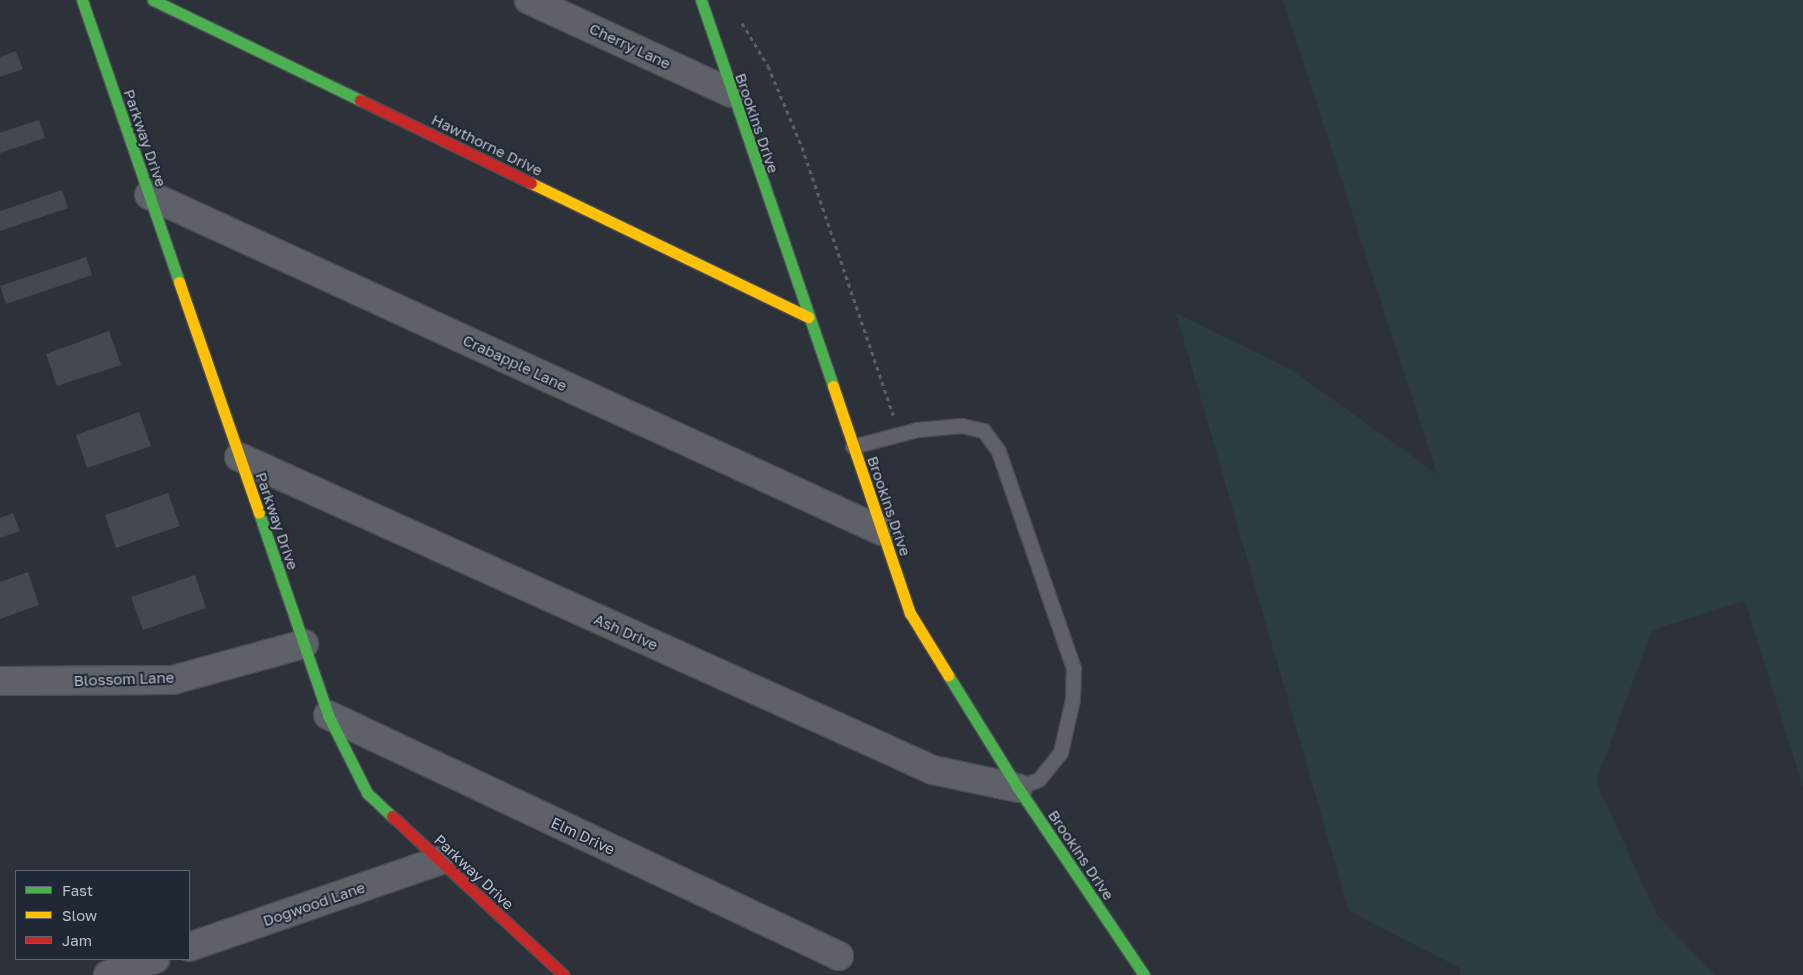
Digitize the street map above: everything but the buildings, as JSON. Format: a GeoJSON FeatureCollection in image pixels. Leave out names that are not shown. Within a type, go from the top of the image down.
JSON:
{"type":"FeatureCollection","features":[{"type":"Feature","properties":{"kind":"street","name":"Parkway Drive"},"geometry":{"type":"LineString","coordinates":[[82,0],[328,715],[367,793],[564,975]]}},
{"type":"Feature","properties":{"kind":"street","name":"Hawthorne Drive"},"geometry":{"type":"LineString","coordinates":[[152,0],[808,317]]}},
{"type":"Feature","properties":{"kind":"street","name":"Cherry Lane"},"geometry":{"type":"LineString","coordinates":[[529,0],[731,93]]}},
{"type":"Feature","properties":{"kind":"street","name":"Brookins Drive"},"geometry":{"type":"LineString","coordinates":[[701,0],[731,93],[910,613],[1018,788],[1144,975]]}},
{"type":"Feature","properties":{"kind":"street","name":"Crabapple Lane"},"geometry":{"type":"LineString","coordinates":[[149,195],[882,531]]}},
{"type":"Feature","properties":{"kind":"street","name":"Ash Drive"},"geometry":{"type":"LineString","coordinates":[[239,458],[933,770],[1018,788]]}},
{"type":"Feature","properties":{"kind":"street","name":"Blossom Lane"},"geometry":{"type":"LineString","coordinates":[[0,681],[173,680],[304,644]]}},
{"type":"Feature","properties":{"kind":"street","name":"Elm Drive"},"geometry":{"type":"LineString","coordinates":[[328,715],[838,956]]}},
{"type":"Feature","properties":{"kind":"street","name":"Dogwood Lane"},"geometry":{"type":"LineString","coordinates":[[190,947],[439,861]]}},
{"type":"Feature","properties":{"kind":"street"},"geometry":{"type":"LineString","coordinates":[[108,975],[152,960]]}},
{"type":"Feature","properties":{"kind":"lane"},"geometry":{"type":"LineString","coordinates":[[853,447],[918,430],[962,426],[984,431],[999,452],[1074,669],[1073,700],[1061,753],[1039,780],[1018,788]]}},
{"type":"Feature","properties":{"kind":"path"},"geometry":{"type":"LineString","coordinates":[[740,21],[768,66],[802,147],[899,435]]}},
{"type":"Feature","properties":{"kind":"shaded area"},"geometry":{"type":"Polygon","coordinates":[[[1283,0],[1803,0],[1803,787],[1745,601],[1652,630],[1596,782],[1657,915],[1715,975],[1460,975],[1460,968],[1349,911],[1176,313],[1293,371],[1437,474],[1283,0]]]}},
{"type":"Feature","properties":{"kind":"traffic: fast"},"geometry":{"type":"LineString","coordinates":[[82,0],[179,282]]}},
{"type":"Feature","properties":{"kind":"traffic: fast"},"geometry":{"type":"LineString","coordinates":[[153,0],[360,100]]}},
{"type":"Feature","properties":{"kind":"traffic: fast"},"geometry":{"type":"LineString","coordinates":[[701,0],[833,386]]}},
{"type":"Feature","properties":{"kind":"traffic: fast"},"geometry":{"type":"LineString","coordinates":[[259,513],[328,715],[367,793],[392,816]]}},
{"type":"Feature","properties":{"kind":"traffic: fast"},"geometry":{"type":"LineString","coordinates":[[948,675],[1018,788],[1144,975]]}},
{"type":"Feature","properties":{"kind":"traffic: slow"},"geometry":{"type":"LineString","coordinates":[[531,183],[808,317]]}},
{"type":"Feature","properties":{"kind":"traffic: slow"},"geometry":{"type":"LineString","coordinates":[[179,282],[259,513]]}},
{"type":"Feature","properties":{"kind":"traffic: slow"},"geometry":{"type":"LineString","coordinates":[[833,386],[910,613],[948,675]]}},
{"type":"Feature","properties":{"kind":"traffic: jam"},"geometry":{"type":"LineString","coordinates":[[360,100],[531,183]]}},
{"type":"Feature","properties":{"kind":"traffic: jam"},"geometry":{"type":"LineString","coordinates":[[392,816],[564,975]]}}]}
